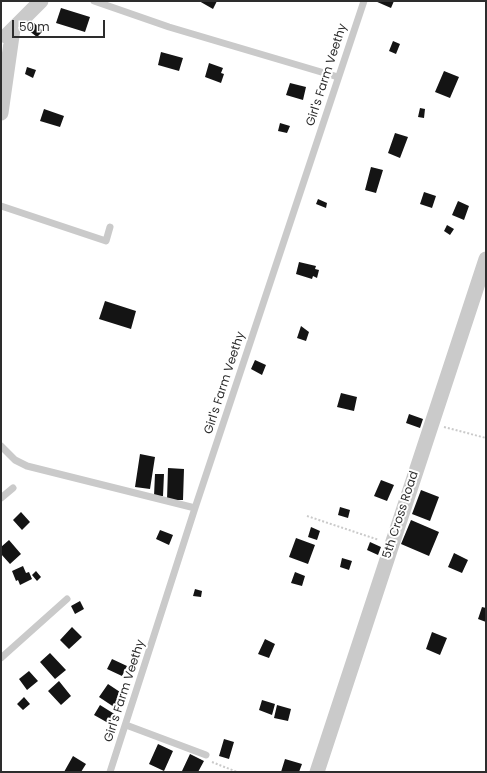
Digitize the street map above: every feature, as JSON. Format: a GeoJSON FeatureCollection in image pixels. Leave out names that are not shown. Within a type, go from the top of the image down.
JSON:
{"type":"FeatureCollection","features":[{"type":"Feature","properties":{"kind":"street"},"geometry":{"type":"LineString","coordinates":[[1,42],[41,1]]}},
{"type":"Feature","properties":{"kind":"street"},"geometry":{"type":"LineString","coordinates":[[1,113],[13,29]]}},
{"type":"Feature","properties":{"kind":"street","name":"5th Cross Road"},"geometry":{"type":"LineString","coordinates":[[317,772],[486,259]]}},
{"type":"Feature","properties":{"kind":"lane"},"geometry":{"type":"LineString","coordinates":[[94,1],[169,27],[338,77]]}},
{"type":"Feature","properties":{"kind":"lane","name":"Girl's Farm Veethy"},"geometry":{"type":"LineString","coordinates":[[110,772],[195,508],[364,1]]}},
{"type":"Feature","properties":{"kind":"lane"},"geometry":{"type":"LineString","coordinates":[[1,206],[106,241],[110,227]]}},
{"type":"Feature","properties":{"kind":"lane"},"geometry":{"type":"LineString","coordinates":[[1,446],[15,460],[27,466],[195,508]]}},
{"type":"Feature","properties":{"kind":"lane"},"geometry":{"type":"LineString","coordinates":[[1,498],[13,488]]}},
{"type":"Feature","properties":{"kind":"lane"},"geometry":{"type":"LineString","coordinates":[[1,658],[67,599]]}},
{"type":"Feature","properties":{"kind":"lane"},"geometry":{"type":"LineString","coordinates":[[126,725],[208,758]]}},
{"type":"Feature","properties":{"kind":"path"},"geometry":{"type":"LineString","coordinates":[[431,423],[486,438]]}},
{"type":"Feature","properties":{"kind":"path"},"geometry":{"type":"LineString","coordinates":[[307,516],[392,544]]}},
{"type":"Feature","properties":{"kind":"path"},"geometry":{"type":"LineString","coordinates":[[208,758],[237,772]]}},
{"type":"Feature","properties":{"kind":"building"},"geometry":{"type":"Polygon","coordinates":[[[199,1],[217,1],[213,9],[199,1]]]}},
{"type":"Feature","properties":{"kind":"building"},"geometry":{"type":"Polygon","coordinates":[[[375,1],[394,1],[391,8],[375,1]]]}},
{"type":"Feature","properties":{"kind":"building"},"geometry":{"type":"Polygon","coordinates":[[[61,8],[90,17],[85,32],[56,23],[61,8]]]}},
{"type":"Feature","properties":{"kind":"building"},"geometry":{"type":"Polygon","coordinates":[[[34,23],[43,31],[37,37],[28,30],[34,23]]]}},
{"type":"Feature","properties":{"kind":"building"},"geometry":{"type":"Polygon","coordinates":[[[393,41],[400,44],[396,54],[389,51],[393,41]]]}},
{"type":"Feature","properties":{"kind":"building"},"geometry":{"type":"Polygon","coordinates":[[[161,52],[183,58],[179,71],[158,65],[161,52]]]}},
{"type":"Feature","properties":{"kind":"building"},"geometry":{"type":"Polygon","coordinates":[[[209,63],[223,68],[221,73],[224,74],[221,83],[205,77],[209,63]]]}},
{"type":"Feature","properties":{"kind":"building"},"geometry":{"type":"Polygon","coordinates":[[[27,67],[36,70],[33,78],[25,74],[27,67]]]}},
{"type":"Feature","properties":{"kind":"building"},"geometry":{"type":"Polygon","coordinates":[[[444,71],[459,77],[450,98],[435,92],[444,71]]]}},
{"type":"Feature","properties":{"kind":"building"},"geometry":{"type":"Polygon","coordinates":[[[290,83],[306,87],[303,100],[286,95],[290,83]]]}},
{"type":"Feature","properties":{"kind":"building"},"geometry":{"type":"Polygon","coordinates":[[[420,108],[425,109],[424,118],[418,117],[420,108]]]}},
{"type":"Feature","properties":{"kind":"building"},"geometry":{"type":"Polygon","coordinates":[[[44,109],[64,116],[60,127],[40,121],[44,109]]]}},
{"type":"Feature","properties":{"kind":"building"},"geometry":{"type":"Polygon","coordinates":[[[280,123],[290,126],[287,133],[278,131],[280,123]]]}},
{"type":"Feature","properties":{"kind":"building"},"geometry":{"type":"Polygon","coordinates":[[[395,133],[408,137],[400,158],[388,153],[395,133]]]}},
{"type":"Feature","properties":{"kind":"building"},"geometry":{"type":"Polygon","coordinates":[[[371,167],[383,170],[376,193],[365,190],[371,167]]]}},
{"type":"Feature","properties":{"kind":"building"},"geometry":{"type":"Polygon","coordinates":[[[424,192],[436,196],[432,208],[420,204],[424,192]]]}},
{"type":"Feature","properties":{"kind":"building"},"geometry":{"type":"Polygon","coordinates":[[[318,199],[327,203],[326,208],[316,204],[318,199]]]}},
{"type":"Feature","properties":{"kind":"building"},"geometry":{"type":"Polygon","coordinates":[[[458,201],[469,206],[464,220],[452,215],[458,201]]]}},
{"type":"Feature","properties":{"kind":"building"},"geometry":{"type":"Polygon","coordinates":[[[447,225],[454,229],[450,235],[444,231],[447,225]]]}},
{"type":"Feature","properties":{"kind":"building"},"geometry":{"type":"Polygon","coordinates":[[[299,262],[316,266],[315,269],[319,270],[317,278],[313,276],[312,279],[296,274],[299,262]]]}},
{"type":"Feature","properties":{"kind":"building"},"geometry":{"type":"Polygon","coordinates":[[[105,301],[136,311],[131,329],[99,319],[105,301]]]}},
{"type":"Feature","properties":{"kind":"building"},"geometry":{"type":"Polygon","coordinates":[[[301,326],[309,332],[306,341],[297,338],[301,326]]]}},
{"type":"Feature","properties":{"kind":"building"},"geometry":{"type":"Polygon","coordinates":[[[255,360],[266,365],[262,375],[251,369],[255,360]]]}},
{"type":"Feature","properties":{"kind":"building"},"geometry":{"type":"Polygon","coordinates":[[[341,393],[357,397],[354,411],[337,407],[341,393]]]}},
{"type":"Feature","properties":{"kind":"building"},"geometry":{"type":"Polygon","coordinates":[[[409,414],[423,419],[420,428],[406,423],[409,414]]]}},
{"type":"Feature","properties":{"kind":"building"},"geometry":{"type":"Polygon","coordinates":[[[140,454],[155,457],[150,489],[135,487],[140,454]]]}},
{"type":"Feature","properties":{"kind":"building"},"geometry":{"type":"Polygon","coordinates":[[[168,468],[184,469],[183,500],[167,500],[168,468]]]}},
{"type":"Feature","properties":{"kind":"building"},"geometry":{"type":"Polygon","coordinates":[[[155,474],[164,474],[163,496],[154,496],[155,474]]]}},
{"type":"Feature","properties":{"kind":"building"},"geometry":{"type":"Polygon","coordinates":[[[381,480],[394,485],[387,501],[374,496],[381,480]]]}},
{"type":"Feature","properties":{"kind":"building"},"geometry":{"type":"Polygon","coordinates":[[[421,490],[439,497],[430,521],[412,514],[421,490]]]}},
{"type":"Feature","properties":{"kind":"building"},"geometry":{"type":"Polygon","coordinates":[[[340,507],[350,510],[348,518],[338,515],[340,507]]]}},
{"type":"Feature","properties":{"kind":"building"},"geometry":{"type":"Polygon","coordinates":[[[21,512],[30,522],[22,530],[13,520],[21,512]]]}},
{"type":"Feature","properties":{"kind":"building"},"geometry":{"type":"Polygon","coordinates":[[[411,520],[439,532],[429,556],[401,544],[411,520]]]}},
{"type":"Feature","properties":{"kind":"building"},"geometry":{"type":"Polygon","coordinates":[[[311,527],[320,531],[317,540],[308,537],[311,527]]]}},
{"type":"Feature","properties":{"kind":"building"},"geometry":{"type":"Polygon","coordinates":[[[160,530],[173,535],[169,545],[156,539],[160,530]]]}},
{"type":"Feature","properties":{"kind":"building"},"geometry":{"type":"Polygon","coordinates":[[[296,538],[315,545],[308,564],[289,557],[296,538]]]}},
{"type":"Feature","properties":{"kind":"building"},"geometry":{"type":"Polygon","coordinates":[[[9,540],[21,554],[10,564],[1,554],[1,547],[9,540]]]}},
{"type":"Feature","properties":{"kind":"building"},"geometry":{"type":"Polygon","coordinates":[[[370,542],[381,547],[378,555],[367,550],[370,542]]]}},
{"type":"Feature","properties":{"kind":"building"},"geometry":{"type":"Polygon","coordinates":[[[454,553],[468,560],[462,573],[448,567],[454,553]]]}},
{"type":"Feature","properties":{"kind":"building"},"geometry":{"type":"Polygon","coordinates":[[[342,558],[352,561],[349,570],[340,567],[342,558]]]}},
{"type":"Feature","properties":{"kind":"building"},"geometry":{"type":"Polygon","coordinates":[[[23,566],[26,573],[29,572],[32,579],[20,585],[18,580],[16,581],[12,571],[23,566]]]}},
{"type":"Feature","properties":{"kind":"building"},"geometry":{"type":"Polygon","coordinates":[[[36,571],[41,577],[37,581],[32,575],[36,571]]]}},
{"type":"Feature","properties":{"kind":"building"},"geometry":{"type":"Polygon","coordinates":[[[295,572],[305,576],[302,586],[291,583],[295,572]]]}},
{"type":"Feature","properties":{"kind":"building"},"geometry":{"type":"Polygon","coordinates":[[[195,589],[202,591],[201,597],[193,596],[195,589]]]}},
{"type":"Feature","properties":{"kind":"building"},"geometry":{"type":"Polygon","coordinates":[[[80,601],[84,609],[75,614],[71,606],[80,601]]]}},
{"type":"Feature","properties":{"kind":"building"},"geometry":{"type":"Polygon","coordinates":[[[482,607],[486,608],[486,622],[478,619],[482,607]]]}},
{"type":"Feature","properties":{"kind":"building"},"geometry":{"type":"Polygon","coordinates":[[[72,627],[82,637],[69,649],[60,640],[72,627]]]}},
{"type":"Feature","properties":{"kind":"building"},"geometry":{"type":"Polygon","coordinates":[[[432,632],[447,638],[440,655],[426,649],[432,632]]]}},
{"type":"Feature","properties":{"kind":"building"},"geometry":{"type":"Polygon","coordinates":[[[265,639],[275,644],[269,658],[258,654],[265,639]]]}},
{"type":"Feature","properties":{"kind":"building"},"geometry":{"type":"Polygon","coordinates":[[[50,653],[66,670],[55,679],[40,662],[50,653]]]}},
{"type":"Feature","properties":{"kind":"building"},"geometry":{"type":"Polygon","coordinates":[[[112,659],[127,666],[122,676],[107,669],[112,659]]]}},
{"type":"Feature","properties":{"kind":"building"},"geometry":{"type":"Polygon","coordinates":[[[29,671],[38,681],[27,690],[19,679],[29,671]]]}},
{"type":"Feature","properties":{"kind":"building"},"geometry":{"type":"Polygon","coordinates":[[[59,681],[71,696],[61,705],[48,691],[59,681]]]}},
{"type":"Feature","properties":{"kind":"building"},"geometry":{"type":"Polygon","coordinates":[[[108,684],[123,694],[114,707],[99,697],[108,684]]]}},
{"type":"Feature","properties":{"kind":"building"},"geometry":{"type":"Polygon","coordinates":[[[24,697],[30,704],[23,710],[17,704],[24,697]]]}},
{"type":"Feature","properties":{"kind":"building"},"geometry":{"type":"Polygon","coordinates":[[[262,700],[275,704],[272,715],[259,710],[262,700]]]}},
{"type":"Feature","properties":{"kind":"building"},"geometry":{"type":"Polygon","coordinates":[[[100,705],[116,715],[110,724],[94,715],[100,705]]]}},
{"type":"Feature","properties":{"kind":"building"},"geometry":{"type":"Polygon","coordinates":[[[277,705],[291,709],[288,721],[274,718],[277,705]]]}},
{"type":"Feature","properties":{"kind":"building"},"geometry":{"type":"Polygon","coordinates":[[[224,739],[234,742],[229,759],[219,756],[224,739]]]}},
{"type":"Feature","properties":{"kind":"building"},"geometry":{"type":"Polygon","coordinates":[[[158,744],[173,751],[164,771],[149,764],[158,744]]]}},
{"type":"Feature","properties":{"kind":"building"},"geometry":{"type":"Polygon","coordinates":[[[190,754],[204,761],[198,772],[182,771],[190,754]]]}},
{"type":"Feature","properties":{"kind":"building"},"geometry":{"type":"Polygon","coordinates":[[[73,756],[86,764],[81,772],[64,772],[73,756]]]}},
{"type":"Feature","properties":{"kind":"building"},"geometry":{"type":"Polygon","coordinates":[[[285,759],[302,764],[299,772],[281,772],[285,759]]]}}]}
